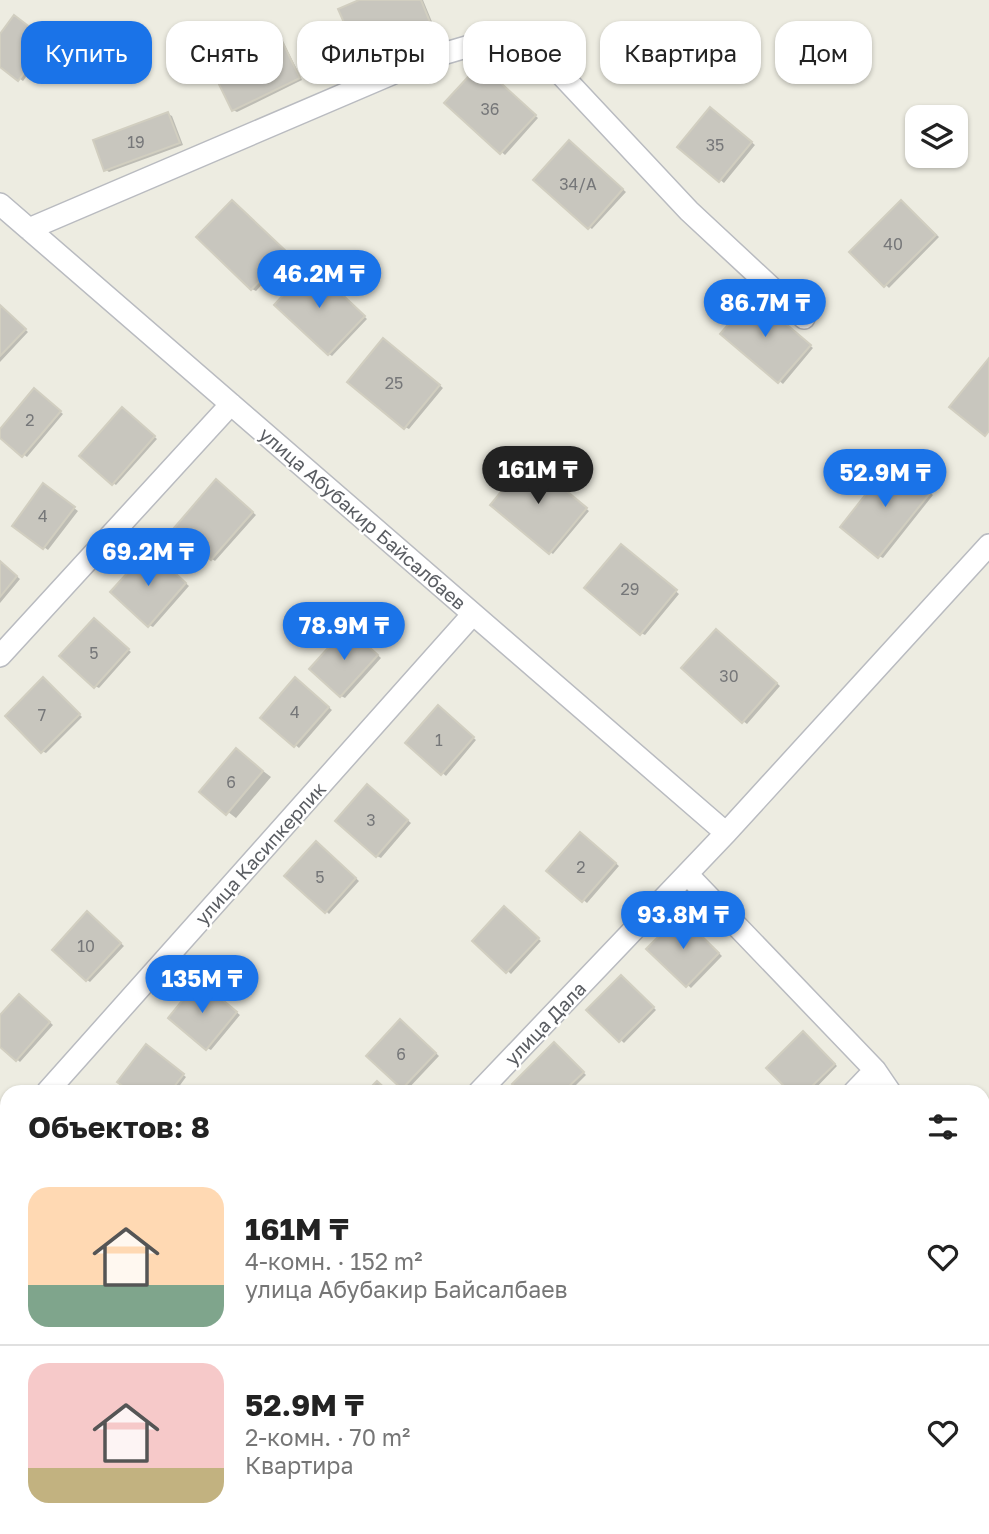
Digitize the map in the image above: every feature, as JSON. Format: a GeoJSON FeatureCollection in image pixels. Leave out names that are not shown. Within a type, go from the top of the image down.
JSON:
{"type":"FeatureCollection","features":[{"type":"Feature","properties":{"kind":"street"},"geometry":{"type":"LineString","coordinates":[[29,229],[429,58],[490,40],[540,52],[689,211],[804,318]]}},
{"type":"Feature","properties":{"kind":"street","name":"улица Абубакир Байсалбаев"},"geometry":{"type":"LineString","coordinates":[[3,212],[29,229],[726,833]]}},
{"type":"Feature","properties":{"kind":"street"},"geometry":{"type":"LineString","coordinates":[[0,656],[231,404]]}},
{"type":"Feature","properties":{"kind":"street","name":"улица Дала"},"geometry":{"type":"LineString","coordinates":[[486,1085],[726,833],[989,545]]}},
{"type":"Feature","properties":{"kind":"street","name":"улица Касипкерлик"},"geometry":{"type":"LineString","coordinates":[[53,1085],[473,614]]}},
{"type":"Feature","properties":{"kind":"street"},"geometry":{"type":"LineString","coordinates":[[687,874],[874,1070],[885,1085]]}},
{"type":"Feature","properties":{"kind":"street"},"geometry":{"type":"LineString","coordinates":[[860,1085],[874,1070]]}},
{"type":"Feature","properties":{"kind":"building"},"geometry":{"type":"Polygon","coordinates":[[[359,0],[421,0],[430,21],[343,21],[338,9],[359,0]]]}},
{"type":"Feature","properties":{"kind":"building"},"geometry":{"type":"Polygon","coordinates":[[[14,15],[22,21],[21,77],[18,81],[0,67],[0,34],[14,15]]]}},
{"type":"Feature","properties":{"kind":"building"},"geometry":{"type":"Polygon","coordinates":[[[283,43],[297,72],[297,79],[232,111],[219,84],[283,84],[283,43]]]}},
{"type":"Feature","properties":{"kind":"building"},"geometry":{"type":"Polygon","coordinates":[[[463,82],[502,84],[536,115],[500,154],[444,103],[463,82]]]}},
{"type":"Feature","properties":{"kind":"building"},"geometry":{"type":"Polygon","coordinates":[[[710,107],[752,142],[719,182],[677,147],[710,107]]]}},
{"type":"Feature","properties":{"kind":"building"},"geometry":{"type":"Polygon","coordinates":[[[168,112],[180,143],[104,171],[93,140],[168,112]]]}},
{"type":"Feature","properties":{"kind":"building"},"geometry":{"type":"Polygon","coordinates":[[[569,140],[623,189],[588,229],[533,180],[569,140]]]}},
{"type":"Feature","properties":{"kind":"building"},"geometry":{"type":"Polygon","coordinates":[[[232,200],[287,252],[251,290],[196,237],[232,200]]]}},
{"type":"Feature","properties":{"kind":"building"},"geometry":{"type":"Polygon","coordinates":[[[901,200],[936,235],[884,287],[849,252],[901,200]]]}},
{"type":"Feature","properties":{"kind":"building"},"geometry":{"type":"Polygon","coordinates":[[[311,265],[365,316],[328,355],[274,305],[311,265]]]}},
{"type":"Feature","properties":{"kind":"building"},"geometry":{"type":"Polygon","coordinates":[[[753,296],[811,345],[778,383],[720,334],[753,296]]]}},
{"type":"Feature","properties":{"kind":"building"},"geometry":{"type":"Polygon","coordinates":[[[0,305],[26,329],[0,356],[0,305]]]}},
{"type":"Feature","properties":{"kind":"building"},"geometry":{"type":"Polygon","coordinates":[[[383,338],[440,385],[404,429],[347,382],[383,338]]]}},
{"type":"Feature","properties":{"kind":"building"},"geometry":{"type":"Polygon","coordinates":[[[989,358],[989,431],[985,436],[949,407],[989,358]]]}},
{"type":"Feature","properties":{"kind":"building"},"geometry":{"type":"Polygon","coordinates":[[[34,388],[61,411],[22,457],[0,438],[0,429],[34,388]]]}},
{"type":"Feature","properties":{"kind":"building"},"geometry":{"type":"Polygon","coordinates":[[[122,407],[155,436],[112,485],[79,456],[122,407]]]}},
{"type":"Feature","properties":{"kind":"building"},"geometry":{"type":"Polygon","coordinates":[[[528,459],[587,508],[549,554],[490,505],[528,459]]]}},
{"type":"Feature","properties":{"kind":"building"},"geometry":{"type":"Polygon","coordinates":[[[892,461],[931,492],[878,558],[840,527],[892,461]]]}},
{"type":"Feature","properties":{"kind":"building"},"geometry":{"type":"Polygon","coordinates":[[[216,479],[253,512],[211,560],[174,528],[216,479]]]}},
{"type":"Feature","properties":{"kind":"building"},"geometry":{"type":"Polygon","coordinates":[[[43,483],[75,507],[43,549],[12,526],[43,483]]]}},
{"type":"Feature","properties":{"kind":"building"},"geometry":{"type":"Polygon","coordinates":[[[621,544],[677,590],[640,635],[584,588],[621,544]]]}},
{"type":"Feature","properties":{"kind":"building"},"geometry":{"type":"Polygon","coordinates":[[[149,549],[186,583],[148,627],[110,592],[149,549]]]}},
{"type":"Feature","properties":{"kind":"building"},"geometry":{"type":"Polygon","coordinates":[[[0,561],[17,576],[0,597],[0,561]]]}},
{"type":"Feature","properties":{"kind":"building"},"geometry":{"type":"Polygon","coordinates":[[[94,618],[129,649],[94,688],[59,656],[94,618]]]}},
{"type":"Feature","properties":{"kind":"building"},"geometry":{"type":"Polygon","coordinates":[[[347,627],[378,655],[340,697],[309,669],[347,627]]]}},
{"type":"Feature","properties":{"kind":"building"},"geometry":{"type":"Polygon","coordinates":[[[716,629],[777,683],[742,723],[681,668],[716,629]]]}},
{"type":"Feature","properties":{"kind":"building"},"geometry":{"type":"Polygon","coordinates":[[[43,677],[80,714],[41,753],[5,716],[43,677]]]}},
{"type":"Feature","properties":{"kind":"building"},"geometry":{"type":"Polygon","coordinates":[[[295,677],[329,707],[294,747],[260,718],[295,677]]]}},
{"type":"Feature","properties":{"kind":"building"},"geometry":{"type":"Polygon","coordinates":[[[438,705],[474,737],[441,775],[405,743],[438,705]]]}},
{"type":"Feature","properties":{"kind":"building"},"geometry":{"type":"Polygon","coordinates":[[[236,748],[263,771],[226,815],[199,792],[236,748]]]}},
{"type":"Feature","properties":{"kind":"building"},"geometry":{"type":"Polygon","coordinates":[[[367,784],[408,820],[376,857],[335,821],[367,784]]]}},
{"type":"Feature","properties":{"kind":"building"},"geometry":{"type":"Polygon","coordinates":[[[580,832],[616,863],[582,902],[546,871],[580,832]]]}},
{"type":"Feature","properties":{"kind":"building"},"geometry":{"type":"Polygon","coordinates":[[[316,841],[356,878],[325,913],[284,876],[316,841]]]}},
{"type":"Feature","properties":{"kind":"building"},"geometry":{"type":"Polygon","coordinates":[[[504,906],[539,938],[506,973],[472,941],[504,906]]]}},
{"type":"Feature","properties":{"kind":"building"},"geometry":{"type":"Polygon","coordinates":[[[87,911],[121,943],[86,981],[52,950],[87,911]]]}},
{"type":"Feature","properties":{"kind":"building"},"geometry":{"type":"Polygon","coordinates":[[[680,915],[719,953],[686,987],[646,949],[680,915]]]}},
{"type":"Feature","properties":{"kind":"building"},"geometry":{"type":"Polygon","coordinates":[[[621,975],[654,1007],[619,1042],[586,1010],[621,975]]]}},
{"type":"Feature","properties":{"kind":"building"},"geometry":{"type":"Polygon","coordinates":[[[199,980],[237,1012],[206,1050],[168,1018],[199,980]]]}},
{"type":"Feature","properties":{"kind":"building"},"geometry":{"type":"Polygon","coordinates":[[[19,994],[50,1022],[16,1061],[0,1047],[0,1015],[19,994]]]}},
{"type":"Feature","properties":{"kind":"building"},"geometry":{"type":"Polygon","coordinates":[[[400,1019],[436,1053],[406,1085],[398,1085],[366,1056],[400,1019]]]}},
{"type":"Feature","properties":{"kind":"building"},"geometry":{"type":"Polygon","coordinates":[[[803,1031],[835,1064],[813,1085],[783,1085],[766,1068],[803,1031]]]}},
{"type":"Feature","properties":{"kind":"building"},"geometry":{"type":"Polygon","coordinates":[[[554,1042],[584,1072],[570,1085],[512,1084],[554,1042]]]}},
{"type":"Feature","properties":{"kind":"building"},"geometry":{"type":"Polygon","coordinates":[[[146,1044],[184,1074],[175,1085],[121,1085],[117,1082],[146,1044]]]}}]}
